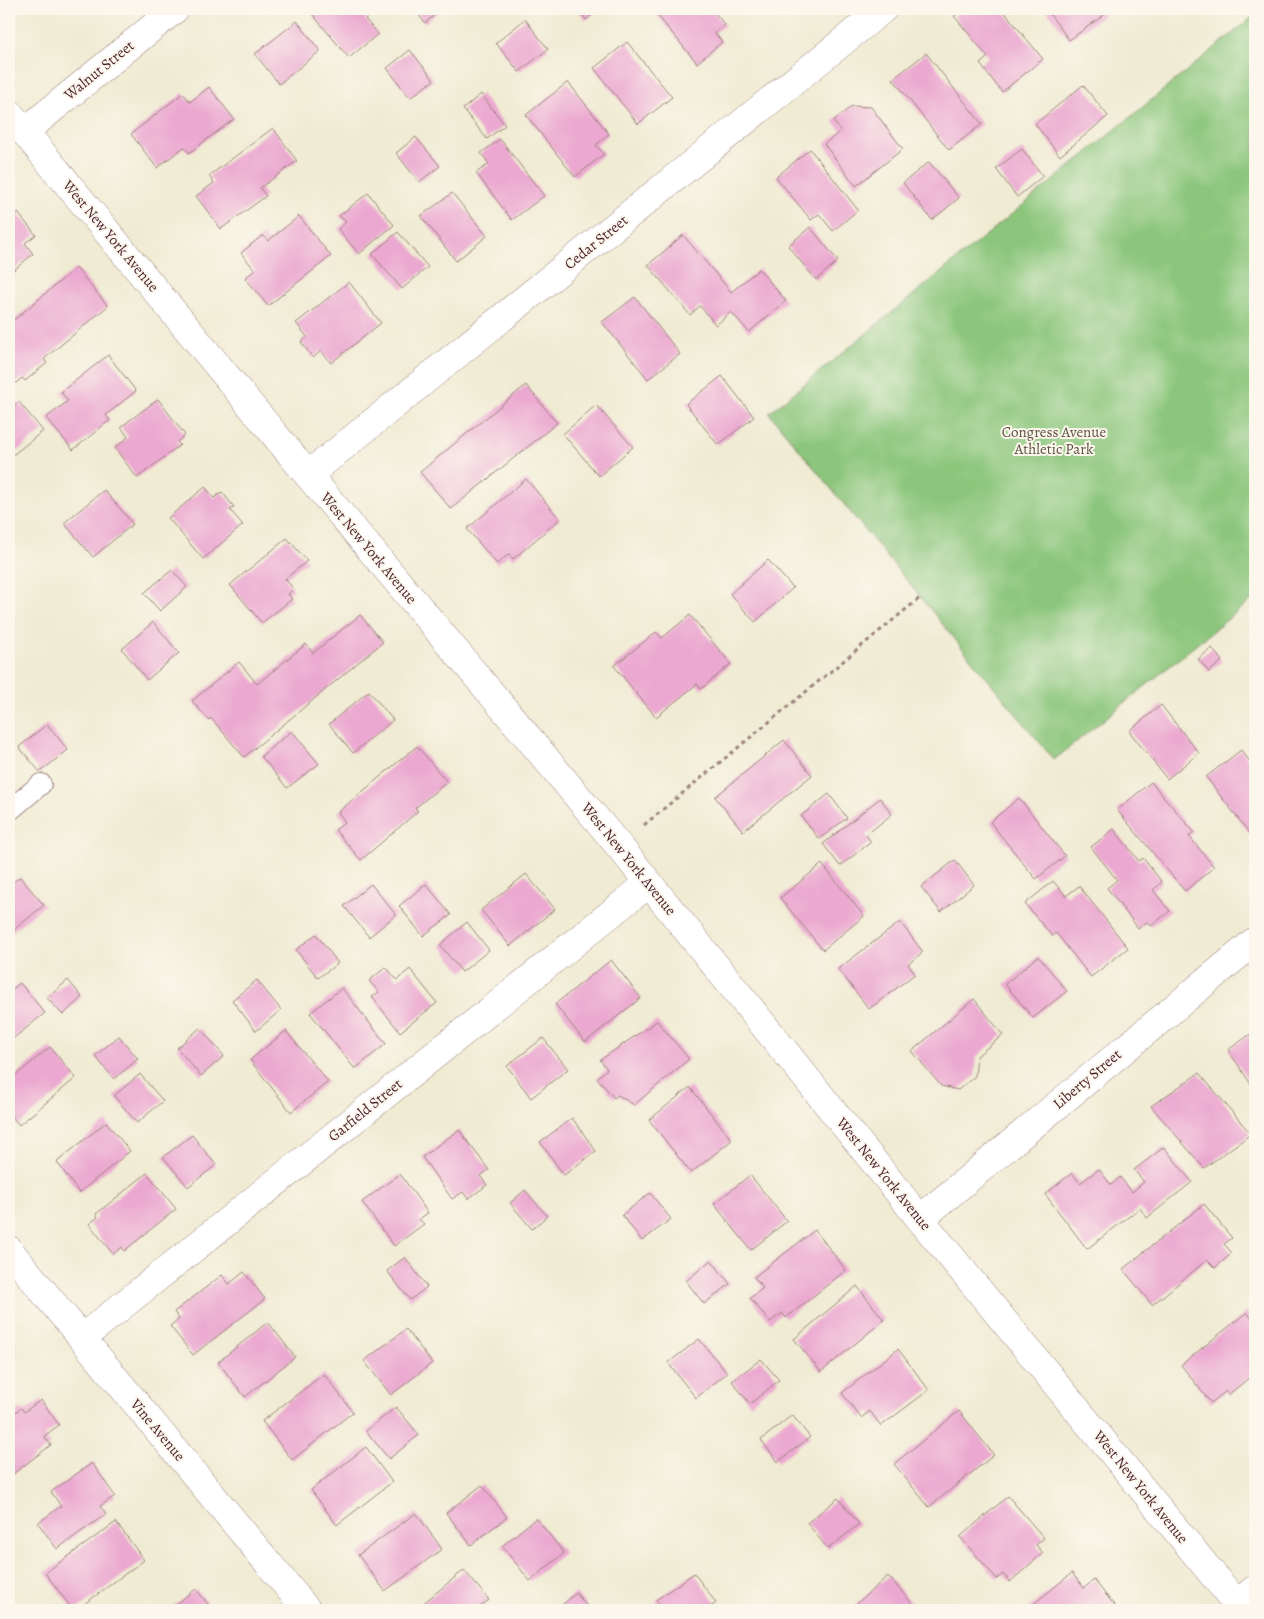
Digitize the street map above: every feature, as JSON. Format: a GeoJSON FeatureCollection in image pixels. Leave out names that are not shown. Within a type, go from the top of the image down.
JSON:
{"type":"FeatureCollection","features":[{"type":"Feature","properties":{"kind":"street","name":"Walnut Street"},"geometry":{"type":"LineString","coordinates":[[16,122],[175,9]]}},
{"type":"Feature","properties":{"kind":"street","name":"Cedar Street"},"geometry":{"type":"LineString","coordinates":[[308,475],[883,9]]}},
{"type":"Feature","properties":{"kind":"street","name":"West New York Avenue"},"geometry":{"type":"LineString","coordinates":[[16,122],[308,475],[619,846],[920,1219],[1245,1601]]}},
{"type":"Feature","properties":{"kind":"street","name":"Garfield Street"},"geometry":{"type":"LineString","coordinates":[[82,1338],[649,883]]}},
{"type":"Feature","properties":{"kind":"street","name":"Liberty Street"},"geometry":{"type":"LineString","coordinates":[[920,1219],[1255,941]]}},
{"type":"Feature","properties":{"kind":"street","name":"Vine Avenue"},"geometry":{"type":"LineString","coordinates":[[9,1250],[307,1610]]}},
{"type":"Feature","properties":{"kind":"lane"},"geometry":{"type":"LineString","coordinates":[[9,811],[41,784]]}},
{"type":"Feature","properties":{"kind":"path"},"geometry":{"type":"LineString","coordinates":[[619,846],[921,597]]}},
{"type":"Feature","properties":{"kind":"green space","name":"Congress Avenue Athletic Park"},"geometry":{"type":"Polygon","coordinates":[[[1255,15],[1255,597],[1054,760],[769,413],[1255,15]]]}},
{"type":"Feature","properties":{"kind":"building"},"geometry":{"type":"Polygon","coordinates":[[[308,9],[365,9],[370,15],[365,19],[378,34],[349,58],[308,9]]]}},
{"type":"Feature","properties":{"kind":"building"},"geometry":{"type":"Polygon","coordinates":[[[414,9],[442,9],[425,23],[414,9]]]}},
{"type":"Feature","properties":{"kind":"building"},"geometry":{"type":"Polygon","coordinates":[[[577,9],[599,9],[586,20],[577,9]]]}},
{"type":"Feature","properties":{"kind":"building"},"geometry":{"type":"Polygon","coordinates":[[[652,9],[712,9],[725,25],[715,33],[722,42],[697,63],[652,9]]]}},
{"type":"Feature","properties":{"kind":"building"},"geometry":{"type":"Polygon","coordinates":[[[964,9],[1002,9],[1043,59],[1002,92],[980,64],[988,57],[954,16],[964,9]]]}},
{"type":"Feature","properties":{"kind":"building"},"geometry":{"type":"Polygon","coordinates":[[[1046,9],[1099,9],[1104,15],[1069,40],[1046,9]]]}},
{"type":"Feature","properties":{"kind":"building"},"geometry":{"type":"Polygon","coordinates":[[[525,19],[548,49],[519,72],[496,43],[525,19]]]}},
{"type":"Feature","properties":{"kind":"building"},"geometry":{"type":"Polygon","coordinates":[[[297,21],[320,51],[279,84],[255,54],[297,21]]]}},
{"type":"Feature","properties":{"kind":"building"},"geometry":{"type":"Polygon","coordinates":[[[627,42],[672,97],[638,124],[594,68],[627,42]]]}},
{"type":"Feature","properties":{"kind":"building"},"geometry":{"type":"Polygon","coordinates":[[[410,50],[434,80],[410,98],[387,68],[410,50]]]}},
{"type":"Feature","properties":{"kind":"building"},"geometry":{"type":"Polygon","coordinates":[[[926,53],[982,124],[949,150],[893,79],[926,53]]]}},
{"type":"Feature","properties":{"kind":"building"},"geometry":{"type":"Polygon","coordinates":[[[568,82],[609,134],[596,145],[604,154],[575,177],[526,115],[568,82]]]}},
{"type":"Feature","properties":{"kind":"building"},"geometry":{"type":"Polygon","coordinates":[[[1083,85],[1108,116],[1060,156],[1035,124],[1083,85]]]}},
{"type":"Feature","properties":{"kind":"building"},"geometry":{"type":"Polygon","coordinates":[[[209,87],[234,119],[189,153],[184,147],[157,168],[131,134],[183,93],[190,102],[209,87]]]}},
{"type":"Feature","properties":{"kind":"building"},"geometry":{"type":"Polygon","coordinates":[[[481,94],[505,125],[487,139],[463,109],[481,94]]]}},
{"type":"Feature","properties":{"kind":"building"},"geometry":{"type":"Polygon","coordinates":[[[852,106],[871,107],[903,149],[856,186],[824,144],[841,131],[833,121],[852,106]]]}},
{"type":"Feature","properties":{"kind":"building"},"geometry":{"type":"Polygon","coordinates":[[[273,128],[297,161],[260,188],[266,196],[221,229],[196,196],[214,183],[209,176],[273,128]]]}},
{"type":"Feature","properties":{"kind":"building"},"geometry":{"type":"Polygon","coordinates":[[[416,137],[440,166],[419,182],[396,153],[416,137]]]}},
{"type":"Feature","properties":{"kind":"building"},"geometry":{"type":"Polygon","coordinates":[[[500,139],[544,196],[512,220],[476,173],[489,164],[481,153],[500,139]]]}},
{"type":"Feature","properties":{"kind":"building"},"geometry":{"type":"Polygon","coordinates":[[[810,149],[858,210],[833,231],[819,214],[811,220],[776,177],[810,149]]]}},
{"type":"Feature","properties":{"kind":"building"},"geometry":{"type":"Polygon","coordinates":[[[1022,149],[1043,176],[1017,197],[996,169],[1022,149]]]}},
{"type":"Feature","properties":{"kind":"building"},"geometry":{"type":"Polygon","coordinates":[[[929,162],[959,198],[932,220],[903,183],[929,162]]]}},
{"type":"Feature","properties":{"kind":"building"},"geometry":{"type":"Polygon","coordinates":[[[368,193],[394,225],[359,254],[338,229],[346,222],[339,216],[368,193]]]}},
{"type":"Feature","properties":{"kind":"building"},"geometry":{"type":"Polygon","coordinates":[[[452,193],[487,236],[456,261],[421,216],[452,193]]]}},
{"type":"Feature","properties":{"kind":"building"},"geometry":{"type":"Polygon","coordinates":[[[18,213],[36,235],[25,243],[33,254],[9,274],[9,220],[18,213]]]}},
{"type":"Feature","properties":{"kind":"building"},"geometry":{"type":"Polygon","coordinates":[[[299,216],[331,256],[268,306],[245,278],[255,270],[241,253],[263,235],[268,241],[299,216]]]}},
{"type":"Feature","properties":{"kind":"building"},"geometry":{"type":"Polygon","coordinates":[[[810,227],[838,261],[816,280],[788,246],[810,227]]]}},
{"type":"Feature","properties":{"kind":"building"},"geometry":{"type":"Polygon","coordinates":[[[398,232],[428,267],[402,289],[372,254],[398,232]]]}},
{"type":"Feature","properties":{"kind":"building"},"geometry":{"type":"Polygon","coordinates":[[[683,235],[731,292],[759,269],[786,301],[749,332],[731,312],[716,325],[700,306],[690,315],[648,265],[683,235]]]}},
{"type":"Feature","properties":{"kind":"building"},"geometry":{"type":"Polygon","coordinates":[[[76,268],[108,306],[44,359],[47,363],[25,381],[22,378],[9,389],[9,324],[76,268]]]}},
{"type":"Feature","properties":{"kind":"building"},"geometry":{"type":"Polygon","coordinates":[[[349,282],[381,323],[331,363],[321,351],[313,358],[301,342],[307,337],[296,323],[349,282]]]}},
{"type":"Feature","properties":{"kind":"building"},"geometry":{"type":"Polygon","coordinates":[[[635,297],[680,354],[648,379],[602,322],[635,297]]]}},
{"type":"Feature","properties":{"kind":"building"},"geometry":{"type":"Polygon","coordinates":[[[108,355],[136,391],[106,415],[110,420],[73,450],[46,418],[68,401],[61,392],[108,355]]]}},
{"type":"Feature","properties":{"kind":"building"},"geometry":{"type":"Polygon","coordinates":[[[722,376],[754,417],[718,445],[686,404],[722,376]]]}},
{"type":"Feature","properties":{"kind":"building"},"geometry":{"type":"Polygon","coordinates":[[[526,385],[557,423],[451,509],[420,472],[526,385]]]}},
{"type":"Feature","properties":{"kind":"building"},"geometry":{"type":"Polygon","coordinates":[[[158,399],[185,435],[177,442],[180,445],[137,478],[115,448],[128,437],[121,427],[158,399]]]}},
{"type":"Feature","properties":{"kind":"building"},"geometry":{"type":"Polygon","coordinates":[[[19,402],[43,431],[9,458],[9,410],[19,402]]]}},
{"type":"Feature","properties":{"kind":"building"},"geometry":{"type":"Polygon","coordinates":[[[596,405],[633,447],[599,476],[563,434],[596,405]]]}},
{"type":"Feature","properties":{"kind":"building"},"geometry":{"type":"Polygon","coordinates":[[[526,479],[560,519],[513,559],[509,554],[497,564],[467,529],[526,479]]]}},
{"type":"Feature","properties":{"kind":"building"},"geometry":{"type":"Polygon","coordinates":[[[205,487],[214,498],[222,492],[234,507],[230,510],[243,525],[203,559],[168,518],[205,487]]]}},
{"type":"Feature","properties":{"kind":"building"},"geometry":{"type":"Polygon","coordinates":[[[104,490],[133,524],[93,557],[64,523],[104,490]]]}},
{"type":"Feature","properties":{"kind":"building"},"geometry":{"type":"Polygon","coordinates":[[[287,538],[307,561],[285,579],[294,589],[288,594],[292,599],[262,623],[230,585],[287,538]]]}},
{"type":"Feature","properties":{"kind":"building"},"geometry":{"type":"Polygon","coordinates":[[[768,560],[793,588],[755,622],[730,594],[768,560]]]}},
{"type":"Feature","properties":{"kind":"building"},"geometry":{"type":"Polygon","coordinates":[[[172,570],[187,587],[160,611],[144,593],[172,570]]]}},
{"type":"Feature","properties":{"kind":"building"},"geometry":{"type":"Polygon","coordinates":[[[360,615],[383,642],[244,757],[211,718],[209,720],[192,701],[239,662],[257,684],[306,644],[313,653],[360,615]]]}},
{"type":"Feature","properties":{"kind":"building"},"geometry":{"type":"Polygon","coordinates":[[[690,615],[731,664],[701,689],[697,684],[656,717],[614,666],[656,632],[662,638],[690,615]]]}},
{"type":"Feature","properties":{"kind":"building"},"geometry":{"type":"Polygon","coordinates":[[[153,622],[179,653],[147,680],[122,649],[153,622]]]}},
{"type":"Feature","properties":{"kind":"building"},"geometry":{"type":"Polygon","coordinates":[[[1212,648],[1222,661],[1209,672],[1198,659],[1212,648]]]}},
{"type":"Feature","properties":{"kind":"building"},"geometry":{"type":"Polygon","coordinates":[[[369,691],[393,720],[353,753],[329,724],[369,691]]]}},
{"type":"Feature","properties":{"kind":"building"},"geometry":{"type":"Polygon","coordinates":[[[1161,705],[1199,753],[1167,779],[1129,731],[1161,705]]]}},
{"type":"Feature","properties":{"kind":"building"},"geometry":{"type":"Polygon","coordinates":[[[47,724],[68,750],[40,772],[19,747],[47,724]]]}},
{"type":"Feature","properties":{"kind":"building"},"geometry":{"type":"Polygon","coordinates":[[[292,731],[319,764],[287,788],[261,756],[292,731]]]}},
{"type":"Feature","properties":{"kind":"building"},"geometry":{"type":"Polygon","coordinates":[[[784,740],[812,775],[743,831],[715,797],[784,740]]]}},
{"type":"Feature","properties":{"kind":"building"},"geometry":{"type":"Polygon","coordinates":[[[417,746],[447,782],[415,808],[418,811],[361,860],[335,830],[345,822],[338,812],[417,746]]]}},
{"type":"Feature","properties":{"kind":"building"},"geometry":{"type":"Polygon","coordinates":[[[1241,750],[1255,768],[1254,839],[1206,777],[1241,750]]]}},
{"type":"Feature","properties":{"kind":"building"},"geometry":{"type":"Polygon","coordinates":[[[1151,782],[1194,832],[1189,836],[1214,867],[1185,891],[1117,810],[1151,782]]]}},
{"type":"Feature","properties":{"kind":"building"},"geometry":{"type":"Polygon","coordinates":[[[829,794],[847,818],[819,839],[801,816],[829,794]]]}},
{"type":"Feature","properties":{"kind":"building"},"geometry":{"type":"Polygon","coordinates":[[[880,798],[892,814],[866,835],[871,842],[840,866],[823,844],[880,798]]]}},
{"type":"Feature","properties":{"kind":"building"},"geometry":{"type":"Polygon","coordinates":[[[1019,798],[1065,856],[1036,879],[990,822],[1019,798]]]}},
{"type":"Feature","properties":{"kind":"building"},"geometry":{"type":"Polygon","coordinates":[[[1114,829],[1139,861],[1143,858],[1162,882],[1153,890],[1170,911],[1151,926],[1147,922],[1138,928],[1107,888],[1117,880],[1091,847],[1114,829]]]}},
{"type":"Feature","properties":{"kind":"building"},"geometry":{"type":"Polygon","coordinates":[[[955,860],[974,885],[941,912],[921,887],[955,860]]]}},
{"type":"Feature","properties":{"kind":"building"},"geometry":{"type":"Polygon","coordinates":[[[822,864],[864,916],[823,950],[780,898],[822,864]]]}},
{"type":"Feature","properties":{"kind":"building"},"geometry":{"type":"Polygon","coordinates":[[[526,874],[555,909],[510,946],[481,910],[526,874]]]}},
{"type":"Feature","properties":{"kind":"building"},"geometry":{"type":"Polygon","coordinates":[[[9,877],[13,882],[20,877],[44,905],[9,934],[9,877]]]}},
{"type":"Feature","properties":{"kind":"building"},"geometry":{"type":"Polygon","coordinates":[[[1053,881],[1066,896],[1079,886],[1128,948],[1091,977],[1056,933],[1052,936],[1025,904],[1053,881]]]}},
{"type":"Feature","properties":{"kind":"building"},"geometry":{"type":"Polygon","coordinates":[[[371,884],[396,915],[369,937],[344,906],[371,884]]]}},
{"type":"Feature","properties":{"kind":"building"},"geometry":{"type":"Polygon","coordinates":[[[426,884],[451,915],[423,936],[399,906],[426,884]]]}},
{"type":"Feature","properties":{"kind":"building"},"geometry":{"type":"Polygon","coordinates":[[[467,922],[489,950],[462,972],[440,945],[467,922]]]}},
{"type":"Feature","properties":{"kind":"building"},"geometry":{"type":"Polygon","coordinates":[[[900,922],[923,952],[908,964],[915,974],[869,1009],[838,969],[900,922]]]}},
{"type":"Feature","properties":{"kind":"building"},"geometry":{"type":"Polygon","coordinates":[[[316,934],[338,963],[318,978],[296,950],[316,934]]]}},
{"type":"Feature","properties":{"kind":"building"},"geometry":{"type":"Polygon","coordinates":[[[1038,956],[1067,991],[1033,1018],[1005,984],[1038,956]]]}},
{"type":"Feature","properties":{"kind":"building"},"geometry":{"type":"Polygon","coordinates":[[[611,960],[641,998],[585,1042],[555,1004],[611,960]]]}},
{"type":"Feature","properties":{"kind":"building"},"geometry":{"type":"Polygon","coordinates":[[[386,967],[397,980],[410,969],[437,1003],[400,1032],[372,997],[379,992],[369,981],[386,967]]]}},
{"type":"Feature","properties":{"kind":"building"},"geometry":{"type":"Polygon","coordinates":[[[68,980],[82,997],[63,1015],[47,998],[68,980]]]}},
{"type":"Feature","properties":{"kind":"building"},"geometry":{"type":"Polygon","coordinates":[[[257,980],[281,1010],[256,1031],[232,1000],[257,980]]]}},
{"type":"Feature","properties":{"kind":"building"},"geometry":{"type":"Polygon","coordinates":[[[20,983],[45,1013],[9,1042],[9,992],[20,983]]]}},
{"type":"Feature","properties":{"kind":"building"},"geometry":{"type":"Polygon","coordinates":[[[342,988],[386,1044],[355,1069],[310,1013],[342,988]]]}},
{"type":"Feature","properties":{"kind":"building"},"geometry":{"type":"Polygon","coordinates":[[[974,999],[1003,1035],[977,1056],[975,1076],[958,1090],[941,1086],[912,1051],[974,999]]]}},
{"type":"Feature","properties":{"kind":"building"},"geometry":{"type":"Polygon","coordinates":[[[657,1021],[689,1059],[634,1105],[618,1095],[614,1098],[597,1078],[607,1069],[600,1060],[657,1021]]]}},
{"type":"Feature","properties":{"kind":"building"},"geometry":{"type":"Polygon","coordinates":[[[200,1028],[224,1056],[201,1076],[177,1048],[200,1028]]]}},
{"type":"Feature","properties":{"kind":"building"},"geometry":{"type":"Polygon","coordinates":[[[286,1031],[328,1082],[291,1112],[250,1060],[286,1031]]]}},
{"type":"Feature","properties":{"kind":"building"},"geometry":{"type":"Polygon","coordinates":[[[1255,1031],[1255,1090],[1228,1050],[1255,1031]]]}},
{"type":"Feature","properties":{"kind":"building"},"geometry":{"type":"Polygon","coordinates":[[[119,1036],[138,1059],[114,1079],[95,1056],[119,1036]]]}},
{"type":"Feature","properties":{"kind":"building"},"geometry":{"type":"Polygon","coordinates":[[[543,1038],[568,1069],[531,1098],[507,1066],[543,1038]]]}},
{"type":"Feature","properties":{"kind":"building"},"geometry":{"type":"Polygon","coordinates":[[[50,1047],[76,1078],[19,1125],[9,1113],[9,1081],[50,1047]]]}},
{"type":"Feature","properties":{"kind":"building"},"geometry":{"type":"Polygon","coordinates":[[[1199,1073],[1251,1134],[1204,1168],[1151,1106],[1199,1073]]]}},
{"type":"Feature","properties":{"kind":"building"},"geometry":{"type":"Polygon","coordinates":[[[140,1074],[163,1101],[137,1123],[114,1096],[140,1074]]]}},
{"type":"Feature","properties":{"kind":"building"},"geometry":{"type":"Polygon","coordinates":[[[690,1087],[732,1140],[691,1173],[649,1120],[690,1087]]]}},
{"type":"Feature","properties":{"kind":"building"},"geometry":{"type":"Polygon","coordinates":[[[572,1118],[596,1151],[564,1175],[540,1142],[572,1118]]]}},
{"type":"Feature","properties":{"kind":"building"},"geometry":{"type":"Polygon","coordinates":[[[106,1122],[130,1151],[79,1193],[57,1162],[106,1122]]]}},
{"type":"Feature","properties":{"kind":"building"},"geometry":{"type":"Polygon","coordinates":[[[459,1130],[489,1170],[480,1176],[487,1185],[468,1199],[463,1192],[452,1199],[422,1157],[459,1130]]]}},
{"type":"Feature","properties":{"kind":"building"},"geometry":{"type":"Polygon","coordinates":[[[192,1135],[216,1165],[188,1187],[163,1157],[192,1135]]]}},
{"type":"Feature","properties":{"kind":"building"},"geometry":{"type":"Polygon","coordinates":[[[1164,1147],[1192,1182],[1147,1218],[1140,1208],[1087,1249],[1045,1194],[1072,1173],[1080,1183],[1099,1169],[1111,1185],[1120,1177],[1132,1192],[1144,1182],[1134,1170],[1164,1147]]]}},
{"type":"Feature","properties":{"kind":"building"},"geometry":{"type":"Polygon","coordinates":[[[147,1173],[176,1209],[124,1251],[122,1247],[113,1254],[89,1224],[98,1217],[96,1214],[147,1173]]]}},
{"type":"Feature","properties":{"kind":"building"},"geometry":{"type":"Polygon","coordinates":[[[400,1174],[428,1213],[419,1219],[424,1224],[394,1246],[362,1202],[400,1174]]]}},
{"type":"Feature","properties":{"kind":"building"},"geometry":{"type":"Polygon","coordinates":[[[750,1175],[787,1221],[751,1250],[714,1204],[750,1175]]]}},
{"type":"Feature","properties":{"kind":"building"},"geometry":{"type":"Polygon","coordinates":[[[525,1190],[547,1216],[532,1229],[510,1203],[525,1190]]]}},
{"type":"Feature","properties":{"kind":"building"},"geometry":{"type":"Polygon","coordinates":[[[650,1193],[671,1219],[642,1241],[622,1215],[650,1193]]]}},
{"type":"Feature","properties":{"kind":"building"},"geometry":{"type":"Polygon","coordinates":[[[1204,1204],[1232,1238],[1224,1244],[1232,1253],[1215,1268],[1207,1260],[1152,1305],[1123,1269],[1204,1204]]]}},
{"type":"Feature","properties":{"kind":"building"},"geometry":{"type":"Polygon","coordinates":[[[815,1230],[846,1270],[786,1318],[782,1313],[770,1322],[750,1298],[763,1288],[754,1277],[815,1230]]]}},
{"type":"Feature","properties":{"kind":"building"},"geometry":{"type":"Polygon","coordinates":[[[405,1257],[427,1287],[410,1300],[387,1271],[405,1257]]]}},
{"type":"Feature","properties":{"kind":"building"},"geometry":{"type":"Polygon","coordinates":[[[711,1260],[730,1284],[704,1304],[686,1281],[711,1260]]]}},
{"type":"Feature","properties":{"kind":"building"},"geometry":{"type":"Polygon","coordinates":[[[244,1272],[265,1299],[193,1355],[170,1326],[179,1319],[174,1312],[222,1275],[229,1284],[244,1272]]]}},
{"type":"Feature","properties":{"kind":"building"},"geometry":{"type":"Polygon","coordinates":[[[857,1286],[884,1320],[821,1372],[794,1339],[857,1286]]]}},
{"type":"Feature","properties":{"kind":"building"},"geometry":{"type":"Polygon","coordinates":[[[1247,1312],[1255,1323],[1255,1373],[1228,1395],[1226,1391],[1211,1403],[1181,1365],[1247,1312]]]}},
{"type":"Feature","properties":{"kind":"building"},"geometry":{"type":"Polygon","coordinates":[[[268,1322],[295,1357],[245,1397],[218,1362],[268,1322]]]}},
{"type":"Feature","properties":{"kind":"building"},"geometry":{"type":"Polygon","coordinates":[[[406,1329],[432,1363],[391,1395],[364,1361],[406,1329]]]}},
{"type":"Feature","properties":{"kind":"building"},"geometry":{"type":"Polygon","coordinates":[[[699,1339],[727,1373],[696,1398],[668,1363],[699,1339]]]}},
{"type":"Feature","properties":{"kind":"building"},"geometry":{"type":"Polygon","coordinates":[[[898,1349],[929,1390],[881,1426],[870,1411],[861,1418],[842,1393],[898,1349]]]}},
{"type":"Feature","properties":{"kind":"building"},"geometry":{"type":"Polygon","coordinates":[[[761,1359],[779,1380],[750,1404],[732,1381],[761,1359]]]}},
{"type":"Feature","properties":{"kind":"building"},"geometry":{"type":"Polygon","coordinates":[[[324,1374],[353,1412],[292,1460],[262,1421],[324,1374]]]}},
{"type":"Feature","properties":{"kind":"building"},"geometry":{"type":"Polygon","coordinates":[[[41,1400],[59,1425],[44,1436],[51,1445],[9,1477],[9,1417],[21,1408],[24,1412],[41,1400]]]}},
{"type":"Feature","properties":{"kind":"building"},"geometry":{"type":"Polygon","coordinates":[[[396,1407],[419,1435],[389,1459],[366,1431],[396,1407]]]}},
{"type":"Feature","properties":{"kind":"building"},"geometry":{"type":"Polygon","coordinates":[[[959,1411],[994,1455],[929,1507],[894,1464],[959,1411]]]}},
{"type":"Feature","properties":{"kind":"building"},"geometry":{"type":"Polygon","coordinates":[[[792,1415],[810,1437],[778,1462],[761,1440],[792,1415]]]}},
{"type":"Feature","properties":{"kind":"building"},"geometry":{"type":"Polygon","coordinates":[[[366,1447],[392,1482],[337,1525],[311,1490],[366,1447]]]}},
{"type":"Feature","properties":{"kind":"building"},"geometry":{"type":"Polygon","coordinates":[[[92,1463],[115,1496],[100,1506],[106,1514],[57,1549],[38,1523],[61,1506],[51,1492],[92,1463]]]}},
{"type":"Feature","properties":{"kind":"building"},"geometry":{"type":"Polygon","coordinates":[[[482,1485],[507,1517],[471,1545],[446,1513],[482,1485]]]}},
{"type":"Feature","properties":{"kind":"building"},"geometry":{"type":"Polygon","coordinates":[[[1008,1496],[1044,1538],[1036,1545],[1043,1553],[1010,1582],[1003,1574],[997,1579],[960,1537],[1008,1496]]]}},
{"type":"Feature","properties":{"kind":"building"},"geometry":{"type":"Polygon","coordinates":[[[838,1498],[859,1524],[828,1549],[807,1523],[838,1498]]]}},
{"type":"Feature","properties":{"kind":"building"},"geometry":{"type":"Polygon","coordinates":[[[416,1513],[442,1549],[385,1591],[358,1555],[416,1513]]]}},
{"type":"Feature","properties":{"kind":"building"},"geometry":{"type":"Polygon","coordinates":[[[536,1518],[564,1553],[530,1581],[502,1546],[536,1518]]]}},
{"type":"Feature","properties":{"kind":"building"},"geometry":{"type":"Polygon","coordinates":[[[116,1522],[144,1560],[76,1610],[73,1610],[45,1573],[116,1522]]]}},
{"type":"Feature","properties":{"kind":"building"},"geometry":{"type":"Polygon","coordinates":[[[464,1570],[489,1600],[476,1610],[415,1610],[464,1570]]]}},
{"type":"Feature","properties":{"kind":"building"},"geometry":{"type":"Polygon","coordinates":[[[694,1573],[716,1603],[706,1610],[663,1610],[656,1600],[694,1573]]]}},
{"type":"Feature","properties":{"kind":"building"},"geometry":{"type":"Polygon","coordinates":[[[1072,1573],[1084,1588],[1094,1580],[1118,1610],[1026,1610],[1072,1573]]]}},
{"type":"Feature","properties":{"kind":"building"},"geometry":{"type":"Polygon","coordinates":[[[888,1576],[918,1610],[859,1610],[855,1605],[888,1576]]]}},
{"type":"Feature","properties":{"kind":"building"},"geometry":{"type":"Polygon","coordinates":[[[196,1589],[213,1610],[168,1610],[196,1589]]]}},
{"type":"Feature","properties":{"kind":"building"},"geometry":{"type":"Polygon","coordinates":[[[576,1593],[590,1610],[556,1610],[576,1593]]]}}]}
